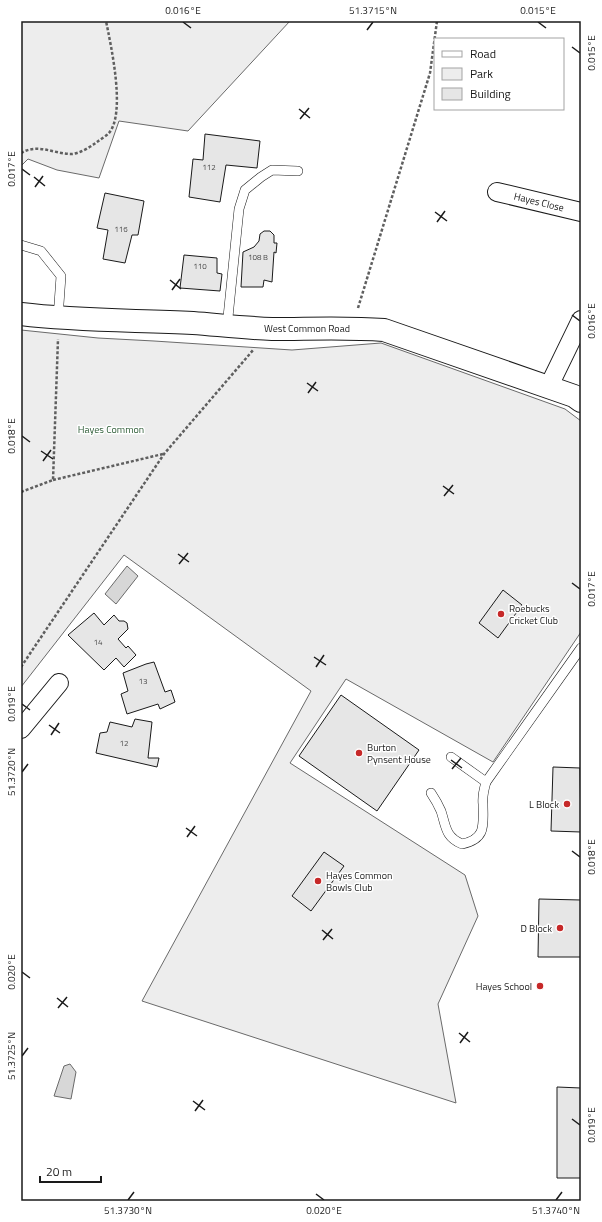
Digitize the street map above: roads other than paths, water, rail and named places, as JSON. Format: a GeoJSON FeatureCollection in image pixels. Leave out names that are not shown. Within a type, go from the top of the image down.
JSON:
{"type":"FeatureCollection","features":[{"type":"Feature","properties":{"kind":"street","name":"Hayes Close"},"geometry":{"type":"LineString","coordinates":[[497,192],[581,212]]}},
{"type":"Feature","properties":{"kind":"street","name":"West Common Road"},"geometry":{"type":"LineString","coordinates":[[21,314],[58,318],[196,323],[227,327],[271,329],[352,328],[384,330],[574,396],[581,401]]}},
{"type":"Feature","properties":{"kind":"street"},"geometry":{"type":"LineString","coordinates":[[548,388],[581,320]]}},
{"type":"Feature","properties":{"kind":"street"},"geometry":{"type":"LineString","coordinates":[[21,729],[59,683]]}},
{"type":"Feature","properties":{"kind":"lane"},"geometry":{"type":"LineString","coordinates":[[227,327],[239,209],[245,190],[272,170],[298,171]]}},
{"type":"Feature","properties":{"kind":"lane"},"geometry":{"type":"LineString","coordinates":[[21,245],[42,251],[61,276],[58,318]]}},
{"type":"Feature","properties":{"kind":"lane"},"geometry":{"type":"LineString","coordinates":[[431,794],[440,809],[446,830],[450,837],[456,842],[462,844],[477,839],[482,833],[484,824],[483,792],[486,782],[581,648]]}},
{"type":"Feature","properties":{"kind":"lane"},"geometry":{"type":"LineString","coordinates":[[450,757],[486,782]]}},
{"type":"Feature","properties":{"kind":"place","name":"Roebucks Cricket Club"},"geometry":{"type":"Point","coordinates":[501,614]}},
{"type":"Feature","properties":{"kind":"place","name":"Burton Pynsent House"},"geometry":{"type":"Point","coordinates":[359,753]}},
{"type":"Feature","properties":{"kind":"place","name":"L Block"},"geometry":{"type":"Point","coordinates":[567,804]}},
{"type":"Feature","properties":{"kind":"place","name":"Hayes Common Bowls Club"},"geometry":{"type":"Point","coordinates":[318,881]}},
{"type":"Feature","properties":{"kind":"place","name":"D Block"},"geometry":{"type":"Point","coordinates":[560,928]}},
{"type":"Feature","properties":{"kind":"place","name":"Hayes School"},"geometry":{"type":"Point","coordinates":[540,986]}},
{"type":"Feature","properties":{"kind":"park label","name":"Hayes Common"},"geometry":{"type":"Point","coordinates":[111,429]}}]}
